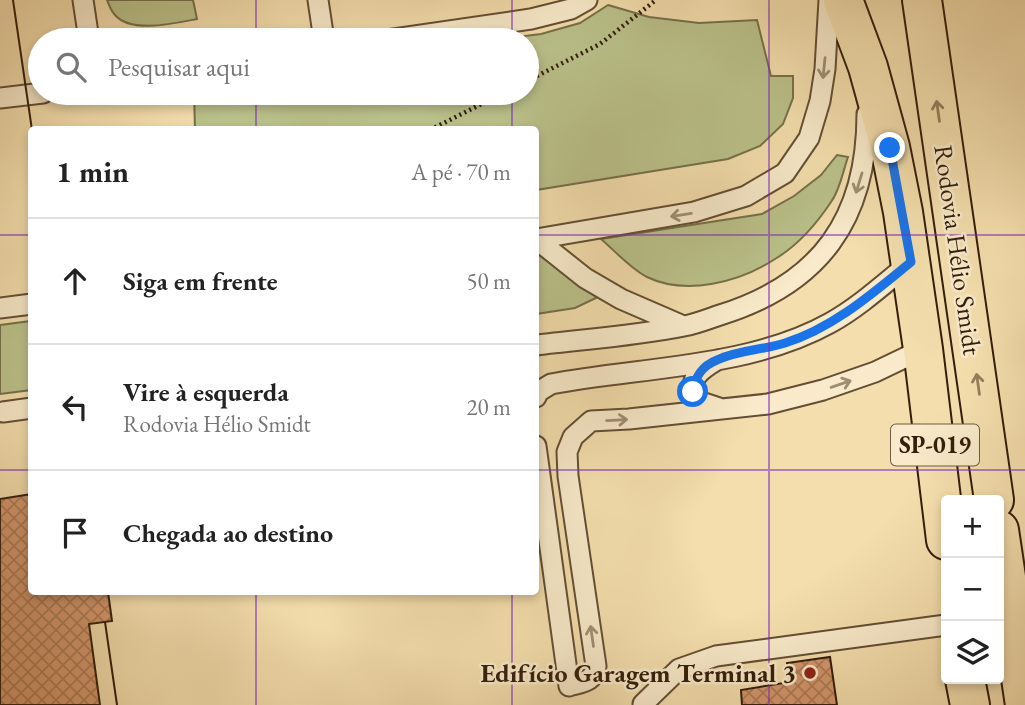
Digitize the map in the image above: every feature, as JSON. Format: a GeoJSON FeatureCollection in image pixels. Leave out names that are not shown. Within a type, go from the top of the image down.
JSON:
{"type":"FeatureCollection","features":[{"type":"Feature","properties":{"kind":"main road","name":"Rodovia Hélio Smidt"},"geometry":{"type":"LineString","coordinates":[[843,0],[868,67],[890,148],[911,262],[941,498]]}},
{"type":"Feature","properties":{"kind":"main road","name":"Rodovia Hélio Smidt"},"geometry":{"type":"LineString","coordinates":[[922,0],[993,495]]}},
{"type":"Feature","properties":{"kind":"main road"},"geometry":{"type":"LineString","coordinates":[[1001,558],[1005,617],[1024,705]]}},
{"type":"Feature","properties":{"kind":"main road"},"geometry":{"type":"LineString","coordinates":[[966,684],[970,705]]}},
{"type":"Feature","properties":{"kind":"lane"},"geometry":{"type":"LineString","coordinates":[[83,0],[87,28]]}},
{"type":"Feature","properties":{"kind":"lane"},"geometry":{"type":"LineString","coordinates":[[318,0],[322,28]]}},
{"type":"Feature","properties":{"kind":"lane"},"geometry":{"type":"LineString","coordinates":[[539,238],[694,212],[747,196],[785,173],[808,138],[820,101],[825,69],[829,0]]}},
{"type":"Feature","properties":{"kind":"lane"},"geometry":{"type":"LineString","coordinates":[[469,28],[531,19],[576,3]]}},
{"type":"Feature","properties":{"kind":"lane"},"geometry":{"type":"LineString","coordinates":[[539,345],[685,326],[742,308],[778,292],[819,258],[846,219],[860,183],[867,147],[868,67]]}},
{"type":"Feature","properties":{"kind":"lane"},"geometry":{"type":"LineString","coordinates":[[0,98],[28,95]]}},
{"type":"Feature","properties":{"kind":"lane"},"geometry":{"type":"LineString","coordinates":[[539,241],[584,278],[621,299],[685,326]]}},
{"type":"Feature","properties":{"kind":"lane"},"geometry":{"type":"LineString","coordinates":[[539,391],[551,384],[718,359],[786,343],[831,323],[911,262]]}},
{"type":"Feature","properties":{"kind":"lane"},"geometry":{"type":"LineString","coordinates":[[0,308],[28,304]]}},
{"type":"Feature","properties":{"kind":"lane"},"geometry":{"type":"LineString","coordinates":[[539,468],[569,686],[589,681],[595,675],[596,666],[568,476],[567,452],[573,437],[591,421],[768,404],[823,390],[875,372],[923,349]]}},
{"type":"Feature","properties":{"kind":"lane"},"geometry":{"type":"LineString","coordinates":[[718,359],[695,378],[693,392],[698,401],[722,409]]}},
{"type":"Feature","properties":{"kind":"lane"},"geometry":{"type":"LineString","coordinates":[[3,412],[28,409]]}},
{"type":"Feature","properties":{"kind":"lane"},"geometry":{"type":"LineString","coordinates":[[643,704],[679,669],[716,656],[941,626]]}},
{"type":"Feature","properties":{"kind":"path"},"geometry":{"type":"LineString","coordinates":[[539,75],[600,44],[656,0]]}},
{"type":"Feature","properties":{"kind":"path"},"geometry":{"type":"LineString","coordinates":[[438,126],[479,105]]}},
{"type":"Feature","properties":{"kind":"green space"},"geometry":{"type":"Polygon","coordinates":[[[107,0],[193,0],[197,19],[154,26],[132,24],[115,15],[107,0]]]}},
{"type":"Feature","properties":{"kind":"green space"},"geometry":{"type":"Polygon","coordinates":[[[608,5],[649,17],[699,23],[757,20],[771,76],[793,76],[793,98],[783,124],[760,146],[728,159],[539,190],[539,126],[195,126],[194,105],[539,105],[539,34],[580,23],[608,5]]]}},
{"type":"Feature","properties":{"kind":"green space"},"geometry":{"type":"Polygon","coordinates":[[[837,155],[848,157],[837,192],[819,218],[799,241],[783,254],[746,274],[695,286],[662,283],[635,269],[601,239],[762,214],[794,196],[821,175],[837,155]]]}},
{"type":"Feature","properties":{"kind":"green space"},"geometry":{"type":"Polygon","coordinates":[[[539,255],[600,296],[575,308],[539,314],[539,255]]]}},
{"type":"Feature","properties":{"kind":"green space"},"geometry":{"type":"Polygon","coordinates":[[[28,321],[28,390],[0,394],[0,325],[28,321]]]}},
{"type":"Feature","properties":{"kind":"building"},"geometry":{"type":"Polygon","coordinates":[[[28,495],[28,595],[108,595],[112,621],[89,624],[100,705],[0,705],[0,499],[28,495]]]}},
{"type":"Feature","properties":{"kind":"building","name":"Edifício Garagem Terminal 3"},"geometry":{"type":"Polygon","coordinates":[[[830,657],[837,705],[742,705],[741,690],[790,682],[787,663],[830,657]]]}},
{"type":"Feature","properties":{"kind":"tram line"},"geometry":{"type":"LineString","coordinates":[[13,0],[28,103]]}},
{"type":"Feature","properties":{"kind":"tram line"},"geometry":{"type":"LineString","coordinates":[[28,105],[31,126]]}},
{"type":"Feature","properties":{"kind":"tram line"},"geometry":{"type":"LineString","coordinates":[[105,622],[117,705]]}},
{"type":"Feature","properties":{"kind":"place","name":"Edifício Garagem Terminal 3"},"geometry":{"type":"Point","coordinates":[810,673]}},
{"type":"Feature","properties":{"kind":"route"},"geometry":{"type":"LineString","coordinates":[[693,392],[695,378],[718,359],[786,343],[831,323],[911,262],[890,148]]}}]}
